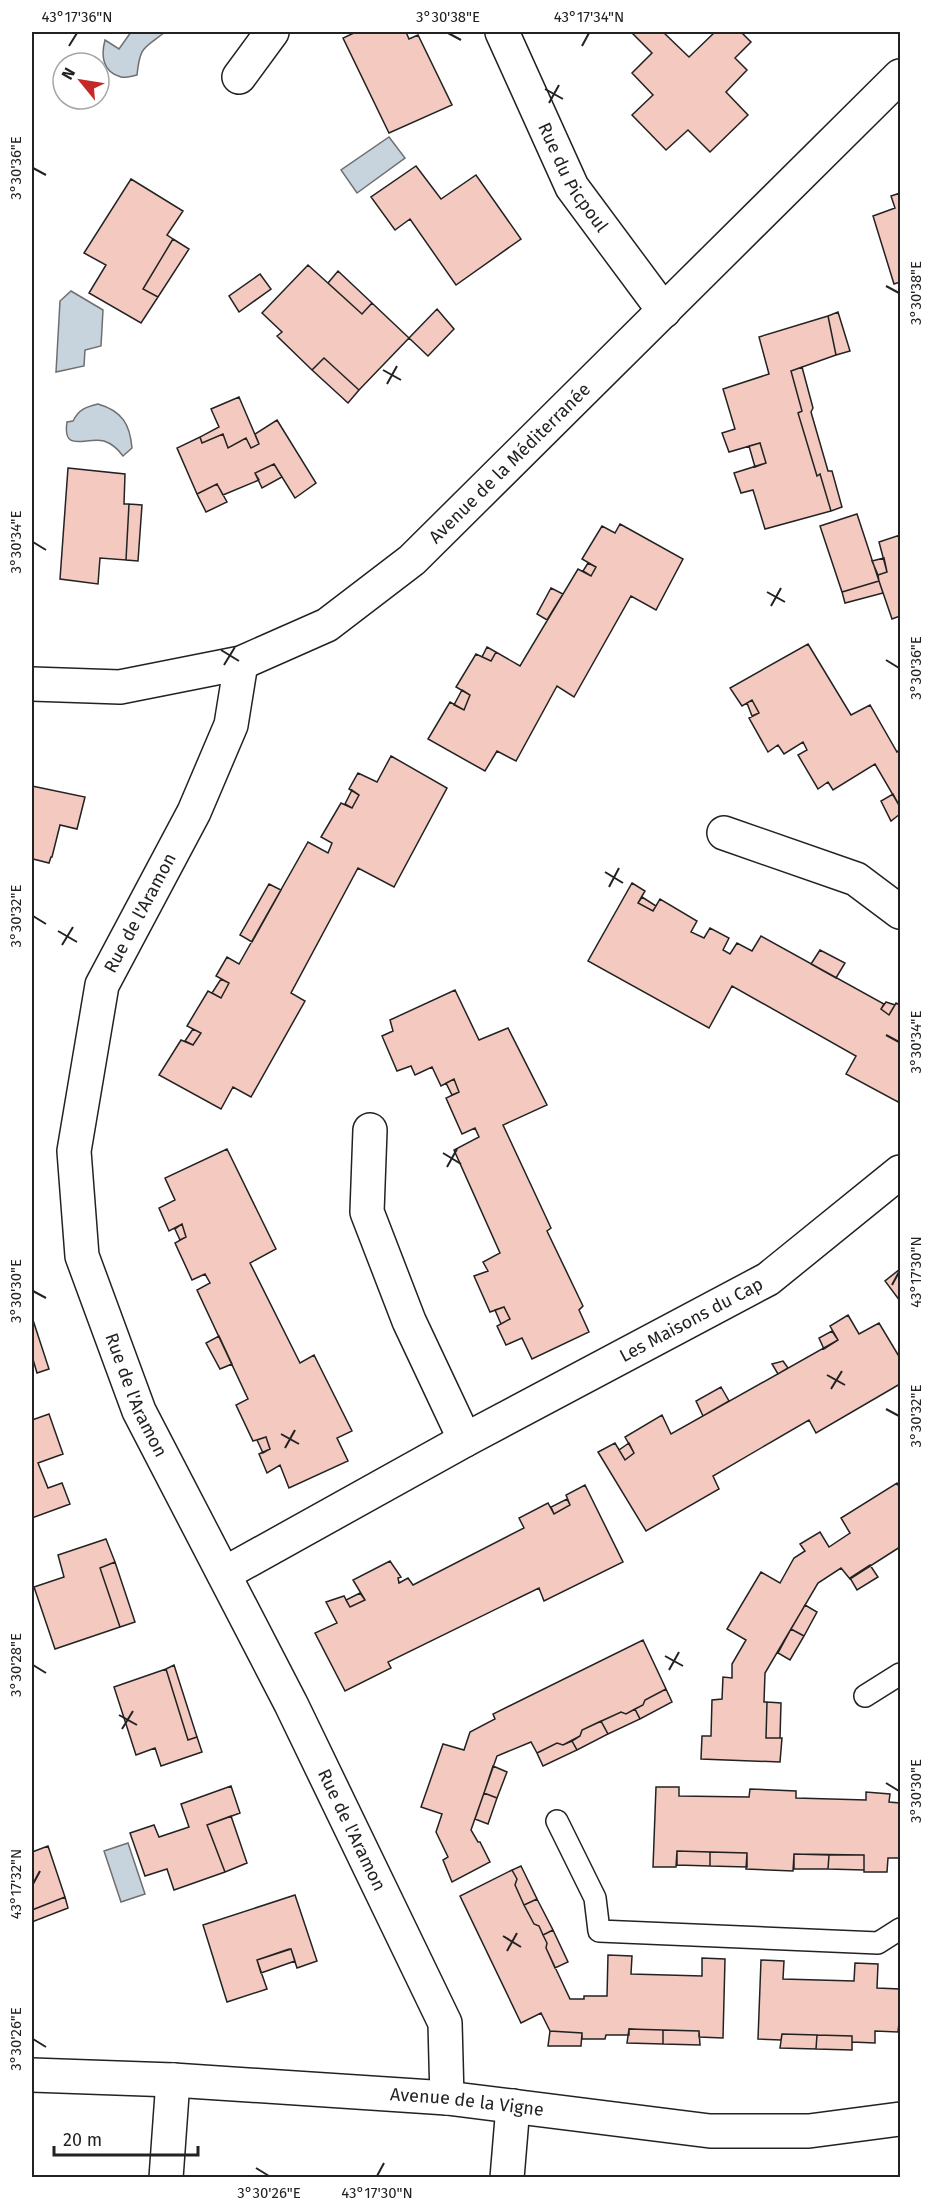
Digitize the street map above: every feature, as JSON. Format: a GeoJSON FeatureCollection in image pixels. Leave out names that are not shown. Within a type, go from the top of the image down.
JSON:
{"type":"FeatureCollection","features":[{"type":"Feature","properties":{"kind":"street"},"geometry":{"type":"LineString","coordinates":[[238,77],[272,32]]}},
{"type":"Feature","properties":{"kind":"street","name":"Rue du Picpoul"},"geometry":{"type":"LineString","coordinates":[[502,32],[572,187],[664,311]]}},
{"type":"Feature","properties":{"kind":"street","name":"Avenue de la Méditerranée"},"geometry":{"type":"LineString","coordinates":[[32,684],[120,687],[241,663],[327,625],[412,560],[900,76]]}},
{"type":"Feature","properties":{"kind":"street","name":"Rue de l'Aramon"},"geometry":{"type":"LineString","coordinates":[[241,663],[231,725],[194,812],[102,985],[74,1151],[82,1257],[139,1411],[291,1704],[446,2023],[447,2098]]}},
{"type":"Feature","properties":{"kind":"street"},"geometry":{"type":"LineString","coordinates":[[724,833],[856,879],[900,912]]}},
{"type":"Feature","properties":{"kind":"street"},"geometry":{"type":"LineString","coordinates":[[370,1130],[367,1212],[409,1321],[465,1440]]}},
{"type":"Feature","properties":{"kind":"street","name":"Les Maisons du Cap"},"geometry":{"type":"LineString","coordinates":[[224,1574],[465,1440],[768,1279],[900,1172]]}},
{"type":"Feature","properties":{"kind":"street","name":"Avenue de la Vigne"},"geometry":{"type":"LineString","coordinates":[[32,2075],[173,2080],[447,2098],[710,2131],[809,2131],[900,2119]]}},
{"type":"Feature","properties":{"kind":"street"},"geometry":{"type":"LineString","coordinates":[[166,2178],[173,2080]]}},
{"type":"Feature","properties":{"kind":"street"},"geometry":{"type":"LineString","coordinates":[[507,2178],[513,2106]]}},
{"type":"Feature","properties":{"kind":"lane"},"geometry":{"type":"LineString","coordinates":[[865,1696],[900,1674]]}},
{"type":"Feature","properties":{"kind":"lane"},"geometry":{"type":"LineString","coordinates":[[557,1821],[595,1898],[599,1931],[878,1943],[900,1929]]}},
{"type":"Feature","properties":{"kind":"shaded area"},"geometry":{"type":"Polygon","coordinates":[[[131,32],[165,32],[144,49],[137,75],[121,77],[111,72],[111,51],[103,51],[105,40],[119,49],[131,32]]]}},
{"type":"Feature","properties":{"kind":"shaded area"},"geometry":{"type":"Polygon","coordinates":[[[389,137],[405,158],[357,193],[341,170],[389,137]]]}},
{"type":"Feature","properties":{"kind":"shaded area"},"geometry":{"type":"Polygon","coordinates":[[[71,291],[103,310],[101,346],[85,350],[84,366],[56,372],[60,301],[71,291]]]}},
{"type":"Feature","properties":{"kind":"shaded area"},"geometry":{"type":"Polygon","coordinates":[[[98,404],[113,410],[127,425],[132,448],[123,456],[115,447],[104,441],[77,442],[68,438],[67,422],[73,421],[83,409],[98,404]]]}},
{"type":"Feature","properties":{"kind":"shaded area"},"geometry":{"type":"Polygon","coordinates":[[[128,1843],[145,1894],[121,1902],[104,1851],[128,1843]]]}},
{"type":"Feature","properties":{"kind":"building"},"geometry":{"type":"Polygon","coordinates":[[[356,32],[406,32],[409,39],[418,35],[452,105],[389,133],[343,38],[356,32]]]}},
{"type":"Feature","properties":{"kind":"building"},"geometry":{"type":"Polygon","coordinates":[[[631,32],[663,32],[689,57],[715,32],[741,32],[751,42],[735,58],[747,70],[726,92],[748,115],[710,152],[688,130],[666,150],[632,115],[653,95],[632,73],[652,53],[631,32]]]}},
{"type":"Feature","properties":{"kind":"building"},"geometry":{"type":"Polygon","coordinates":[[[416,166],[441,199],[476,175],[521,239],[456,285],[410,219],[395,230],[371,197],[416,166]]]}},
{"type":"Feature","properties":{"kind":"building"},"geometry":{"type":"Polygon","coordinates":[[[131,179],[183,211],[167,235],[173,239],[143,289],[158,297],[141,323],[89,293],[106,265],[84,253],[131,179]]]}},
{"type":"Feature","properties":{"kind":"building"},"geometry":{"type":"Polygon","coordinates":[[[900,193],[900,282],[894,284],[873,216],[895,208],[891,196],[900,193]]]}},
{"type":"Feature","properties":{"kind":"building"},"geometry":{"type":"Polygon","coordinates":[[[173,239],[189,249],[158,297],[143,289],[173,239]]]}},
{"type":"Feature","properties":{"kind":"building"},"geometry":{"type":"Polygon","coordinates":[[[308,265],[362,314],[372,303],[409,338],[359,390],[324,358],[312,370],[277,336],[282,332],[262,313],[308,265]]]}},
{"type":"Feature","properties":{"kind":"building"},"geometry":{"type":"Polygon","coordinates":[[[338,271],[372,303],[362,314],[328,283],[338,271]]]}},
{"type":"Feature","properties":{"kind":"building"},"geometry":{"type":"Polygon","coordinates":[[[260,274],[271,289],[239,312],[229,296],[260,274]]]}},
{"type":"Feature","properties":{"kind":"building"},"geometry":{"type":"Polygon","coordinates":[[[437,309],[454,329],[428,356],[409,338],[437,309]]]}},
{"type":"Feature","properties":{"kind":"building"},"geometry":{"type":"Polygon","coordinates":[[[838,312],[850,351],[836,355],[828,316],[838,312]]]}},
{"type":"Feature","properties":{"kind":"building"},"geometry":{"type":"Polygon","coordinates":[[[828,316],[836,355],[791,371],[802,411],[798,413],[817,476],[820,474],[831,511],[765,529],[753,490],[741,493],[734,473],[766,463],[760,443],[729,452],[722,433],[735,429],[723,389],[769,374],[759,337],[828,316]]]}},
{"type":"Feature","properties":{"kind":"building"},"geometry":{"type":"Polygon","coordinates":[[[324,358],[359,390],[348,403],[312,370],[324,358]]]}},
{"type":"Feature","properties":{"kind":"building"},"geometry":{"type":"Polygon","coordinates":[[[802,367],[813,408],[811,412],[828,471],[832,471],[842,507],[831,511],[820,474],[817,476],[798,413],[802,411],[791,371],[802,367]]]}},
{"type":"Feature","properties":{"kind":"building"},"geometry":{"type":"Polygon","coordinates":[[[239,397],[259,444],[251,448],[246,438],[228,448],[223,434],[202,443],[200,437],[219,427],[211,409],[239,397]]]}},
{"type":"Feature","properties":{"kind":"building"},"geometry":{"type":"Polygon","coordinates":[[[277,420],[316,483],[295,498],[274,464],[255,473],[259,480],[223,495],[217,484],[197,494],[177,448],[200,437],[202,443],[223,434],[228,448],[246,438],[251,448],[259,444],[255,434],[277,420]]]}},
{"type":"Feature","properties":{"kind":"building"},"geometry":{"type":"Polygon","coordinates":[[[760,443],[766,463],[755,467],[749,446],[760,443]]]}},
{"type":"Feature","properties":{"kind":"building"},"geometry":{"type":"Polygon","coordinates":[[[274,464],[282,477],[262,488],[255,473],[274,464]]]}},
{"type":"Feature","properties":{"kind":"building"},"geometry":{"type":"Polygon","coordinates":[[[68,468],[125,474],[124,504],[129,504],[126,560],[100,558],[98,584],[60,579],[68,468]]]}},
{"type":"Feature","properties":{"kind":"building"},"geometry":{"type":"Polygon","coordinates":[[[217,484],[227,502],[206,512],[197,494],[217,484]]]}},
{"type":"Feature","properties":{"kind":"building"},"geometry":{"type":"Polygon","coordinates":[[[129,504],[142,505],[138,561],[126,560],[129,504]]]}},
{"type":"Feature","properties":{"kind":"building"},"geometry":{"type":"Polygon","coordinates":[[[857,514],[879,581],[842,592],[820,526],[857,514]]]}},
{"type":"Feature","properties":{"kind":"building"},"geometry":{"type":"Polygon","coordinates":[[[620,524],[683,559],[656,610],[631,596],[574,697],[557,686],[516,761],[497,751],[485,771],[428,739],[450,702],[464,710],[470,695],[456,687],[476,654],[491,661],[496,652],[520,666],[578,569],[591,576],[596,567],[582,559],[602,526],[615,533],[620,524]]]}},
{"type":"Feature","properties":{"kind":"building"},"geometry":{"type":"Polygon","coordinates":[[[900,535],[900,616],[892,619],[879,581],[878,575],[887,572],[879,542],[900,535]]]}},
{"type":"Feature","properties":{"kind":"building"},"geometry":{"type":"Polygon","coordinates":[[[884,558],[887,572],[878,575],[872,561],[884,558]]]}},
{"type":"Feature","properties":{"kind":"building"},"geometry":{"type":"Polygon","coordinates":[[[588,563],[596,567],[591,576],[583,571],[588,563]]]}},
{"type":"Feature","properties":{"kind":"building"},"geometry":{"type":"Polygon","coordinates":[[[879,581],[883,593],[845,603],[842,592],[879,581]]]}},
{"type":"Feature","properties":{"kind":"building"},"geometry":{"type":"Polygon","coordinates":[[[551,588],[563,594],[547,620],[537,614],[551,588]]]}},
{"type":"Feature","properties":{"kind":"building"},"geometry":{"type":"Polygon","coordinates":[[[808,644],[851,715],[870,705],[897,752],[900,749],[900,807],[875,764],[833,790],[828,782],[818,789],[798,755],[807,750],[803,742],[784,754],[778,745],[768,752],[749,718],[759,713],[752,700],[742,706],[730,688],[808,644]]]}},
{"type":"Feature","properties":{"kind":"building"},"geometry":{"type":"Polygon","coordinates":[[[487,647],[496,652],[491,661],[482,657],[487,647]]]}},
{"type":"Feature","properties":{"kind":"building"},"geometry":{"type":"Polygon","coordinates":[[[462,690],[470,695],[464,710],[454,705],[462,690]]]}},
{"type":"Feature","properties":{"kind":"building"},"geometry":{"type":"Polygon","coordinates":[[[752,700],[759,713],[752,716],[747,703],[752,700]]]}},
{"type":"Feature","properties":{"kind":"building"},"geometry":{"type":"Polygon","coordinates":[[[391,756],[447,788],[394,887],[358,868],[291,993],[305,1001],[251,1097],[233,1087],[221,1109],[159,1075],[181,1040],[193,1045],[201,1033],[187,1026],[208,991],[221,998],[229,983],[216,976],[227,957],[239,964],[308,842],[328,853],[332,843],[321,837],[341,803],[352,808],[359,795],[349,789],[358,773],[377,782],[391,756]]]}},
{"type":"Feature","properties":{"kind":"building"},"geometry":{"type":"Polygon","coordinates":[[[32,786],[85,797],[77,829],[60,825],[49,863],[33,859],[32,867],[32,786]]]}},
{"type":"Feature","properties":{"kind":"building"},"geometry":{"type":"Polygon","coordinates":[[[352,790],[359,795],[352,808],[345,804],[352,790]]]}},
{"type":"Feature","properties":{"kind":"building"},"geometry":{"type":"Polygon","coordinates":[[[893,794],[900,807],[900,814],[891,821],[881,801],[893,794]]]}},
{"type":"Feature","properties":{"kind":"building"},"geometry":{"type":"Polygon","coordinates":[[[632,883],[645,891],[638,903],[653,911],[660,899],[697,921],[691,932],[704,938],[710,928],[729,938],[723,950],[730,954],[737,943],[752,951],[761,936],[884,1004],[881,1009],[889,1015],[896,1003],[900,1005],[900,1097],[898,1102],[846,1074],[856,1056],[732,986],[709,1028],[588,961],[632,883]]]}},
{"type":"Feature","properties":{"kind":"building"},"geometry":{"type":"Polygon","coordinates":[[[269,884],[281,890],[252,942],[240,935],[269,884]]]}},
{"type":"Feature","properties":{"kind":"building"},"geometry":{"type":"Polygon","coordinates":[[[642,897],[656,906],[653,911],[638,903],[642,897]]]}},
{"type":"Feature","properties":{"kind":"building"},"geometry":{"type":"Polygon","coordinates":[[[820,950],[845,963],[836,978],[811,964],[820,950]]]}},
{"type":"Feature","properties":{"kind":"building"},"geometry":{"type":"Polygon","coordinates":[[[221,979],[229,983],[221,998],[212,993],[221,979]]]}},
{"type":"Feature","properties":{"kind":"building"},"geometry":{"type":"Polygon","coordinates":[[[455,990],[479,1040],[508,1028],[547,1105],[503,1125],[551,1228],[547,1231],[583,1306],[579,1310],[589,1332],[532,1359],[522,1338],[506,1345],[497,1326],[510,1319],[504,1307],[490,1312],[474,1276],[488,1271],[483,1262],[500,1253],[454,1150],[479,1137],[475,1128],[462,1134],[446,1098],[459,1092],[454,1079],[441,1086],[432,1067],[415,1075],[411,1066],[397,1071],[382,1036],[393,1031],[390,1020],[455,990]]]}},
{"type":"Feature","properties":{"kind":"building"},"geometry":{"type":"Polygon","coordinates":[[[886,1002],[895,1005],[889,1015],[881,1009],[886,1002]]]}},
{"type":"Feature","properties":{"kind":"building"},"geometry":{"type":"Polygon","coordinates":[[[193,1029],[201,1033],[193,1045],[185,1041],[193,1029]]]}},
{"type":"Feature","properties":{"kind":"building"},"geometry":{"type":"Polygon","coordinates":[[[454,1079],[459,1092],[452,1095],[446,1083],[454,1079]]]}},
{"type":"Feature","properties":{"kind":"building"},"geometry":{"type":"Polygon","coordinates":[[[227,1149],[276,1249],[250,1263],[300,1363],[314,1355],[352,1431],[337,1438],[348,1461],[289,1488],[280,1465],[267,1473],[259,1454],[270,1449],[266,1437],[253,1441],[236,1405],[248,1399],[197,1290],[210,1283],[205,1274],[192,1280],[175,1243],[186,1237],[182,1224],[169,1231],[159,1208],[175,1200],[165,1178],[227,1149]]]}},
{"type":"Feature","properties":{"kind":"building"},"geometry":{"type":"Polygon","coordinates":[[[182,1224],[186,1237],[180,1240],[175,1229],[182,1224]]]}},
{"type":"Feature","properties":{"kind":"building"},"geometry":{"type":"Polygon","coordinates":[[[900,1269],[900,1301],[885,1281],[900,1269]]]}},
{"type":"Feature","properties":{"kind":"building"},"geometry":{"type":"Polygon","coordinates":[[[504,1307],[510,1319],[501,1324],[495,1310],[504,1307]]]}},
{"type":"Feature","properties":{"kind":"building"},"geometry":{"type":"Polygon","coordinates":[[[848,1315],[859,1334],[879,1323],[900,1358],[900,1384],[816,1433],[809,1420],[713,1476],[719,1489],[646,1531],[598,1452],[615,1443],[625,1460],[634,1453],[625,1437],[662,1415],[671,1434],[838,1340],[830,1326],[848,1315]]]}},
{"type":"Feature","properties":{"kind":"building"},"geometry":{"type":"Polygon","coordinates":[[[32,1317],[49,1369],[37,1373],[32,1356],[32,1317]]]}},
{"type":"Feature","properties":{"kind":"building"},"geometry":{"type":"Polygon","coordinates":[[[832,1331],[838,1340],[824,1349],[819,1338],[832,1331]]]}},
{"type":"Feature","properties":{"kind":"building"},"geometry":{"type":"Polygon","coordinates":[[[219,1336],[232,1364],[220,1369],[206,1343],[219,1336]]]}},
{"type":"Feature","properties":{"kind":"building"},"geometry":{"type":"Polygon","coordinates":[[[783,1361],[788,1368],[778,1374],[772,1364],[783,1361]]]}},
{"type":"Feature","properties":{"kind":"building"},"geometry":{"type":"Polygon","coordinates":[[[721,1387],[729,1401],[703,1416],[696,1401],[721,1387]]]}},
{"type":"Feature","properties":{"kind":"building"},"geometry":{"type":"Polygon","coordinates":[[[49,1414],[63,1454],[38,1463],[48,1488],[62,1483],[70,1504],[32,1518],[32,1420],[49,1414]]]}},
{"type":"Feature","properties":{"kind":"building"},"geometry":{"type":"Polygon","coordinates":[[[266,1437],[270,1449],[263,1453],[257,1440],[266,1437]]]}},
{"type":"Feature","properties":{"kind":"building"},"geometry":{"type":"Polygon","coordinates":[[[629,1443],[634,1453],[625,1460],[619,1450],[629,1443]]]}},
{"type":"Feature","properties":{"kind":"building"},"geometry":{"type":"Polygon","coordinates":[[[897,1483],[900,1489],[900,1547],[850,1579],[841,1568],[818,1583],[765,1673],[766,1738],[782,1738],[780,1762],[701,1759],[702,1736],[711,1736],[712,1700],[722,1699],[723,1677],[732,1678],[732,1664],[746,1640],[727,1629],[761,1572],[780,1583],[794,1558],[805,1551],[800,1544],[820,1532],[829,1547],[850,1533],[841,1518],[897,1483]]]}},
{"type":"Feature","properties":{"kind":"building"},"geometry":{"type":"Polygon","coordinates":[[[585,1485],[623,1562],[544,1601],[539,1588],[388,1662],[391,1668],[345,1691],[315,1633],[337,1623],[326,1602],[344,1596],[350,1607],[365,1600],[353,1580],[390,1561],[401,1577],[398,1578],[399,1583],[408,1578],[413,1585],[524,1528],[519,1518],[548,1503],[554,1514],[570,1505],[566,1495],[585,1485]]]}},
{"type":"Feature","properties":{"kind":"building"},"geometry":{"type":"Polygon","coordinates":[[[567,1499],[570,1505],[554,1514],[551,1507],[567,1499]]]}},
{"type":"Feature","properties":{"kind":"building"},"geometry":{"type":"Polygon","coordinates":[[[106,1539],[115,1562],[100,1568],[120,1627],[55,1649],[34,1587],[64,1577],[58,1555],[106,1539]]]}},
{"type":"Feature","properties":{"kind":"building"},"geometry":{"type":"Polygon","coordinates":[[[115,1562],[135,1622],[120,1627],[100,1568],[115,1562]]]}},
{"type":"Feature","properties":{"kind":"building"},"geometry":{"type":"Polygon","coordinates":[[[870,1565],[878,1577],[857,1590],[850,1578],[870,1565]]]}},
{"type":"Feature","properties":{"kind":"building"},"geometry":{"type":"Polygon","coordinates":[[[360,1593],[365,1600],[350,1607],[346,1600],[360,1593]]]}},
{"type":"Feature","properties":{"kind":"building"},"geometry":{"type":"Polygon","coordinates":[[[805,1605],[817,1612],[804,1636],[791,1629],[805,1605]]]}},
{"type":"Feature","properties":{"kind":"building"},"geometry":{"type":"Polygon","coordinates":[[[791,1629],[804,1636],[790,1660],[778,1653],[791,1629]]]}},
{"type":"Feature","properties":{"kind":"building"},"geometry":{"type":"Polygon","coordinates":[[[643,1640],[666,1689],[645,1700],[643,1705],[626,1714],[621,1712],[582,1730],[580,1736],[563,1745],[557,1743],[537,1753],[531,1742],[497,1756],[471,1830],[490,1862],[452,1882],[443,1860],[448,1857],[436,1832],[442,1814],[421,1807],[443,1744],[464,1750],[470,1732],[495,1719],[493,1714],[643,1640]]]}},
{"type":"Feature","properties":{"kind":"building"},"geometry":{"type":"Polygon","coordinates":[[[174,1665],[197,1737],[188,1740],[166,1669],[174,1665]]]}},
{"type":"Feature","properties":{"kind":"building"},"geometry":{"type":"Polygon","coordinates":[[[166,1669],[188,1740],[197,1737],[202,1752],[161,1766],[155,1748],[136,1755],[114,1687],[166,1669]]]}},
{"type":"Feature","properties":{"kind":"building"},"geometry":{"type":"Polygon","coordinates":[[[666,1689],[672,1702],[640,1719],[635,1709],[643,1705],[645,1700],[666,1689]]]}},
{"type":"Feature","properties":{"kind":"building"},"geometry":{"type":"Polygon","coordinates":[[[767,1702],[781,1703],[780,1738],[766,1738],[767,1702]]]}},
{"type":"Feature","properties":{"kind":"building"},"geometry":{"type":"Polygon","coordinates":[[[635,1709],[640,1719],[608,1734],[601,1721],[621,1712],[626,1714],[635,1709]]]}},
{"type":"Feature","properties":{"kind":"building"},"geometry":{"type":"Polygon","coordinates":[[[601,1721],[608,1734],[577,1750],[572,1741],[580,1736],[582,1730],[601,1721]]]}},
{"type":"Feature","properties":{"kind":"building"},"geometry":{"type":"Polygon","coordinates":[[[572,1741],[577,1750],[543,1766],[537,1753],[557,1743],[563,1745],[572,1741]]]}},
{"type":"Feature","properties":{"kind":"building"},"geometry":{"type":"Polygon","coordinates":[[[493,1766],[507,1772],[497,1798],[484,1793],[493,1766]]]}},
{"type":"Feature","properties":{"kind":"building"},"geometry":{"type":"Polygon","coordinates":[[[231,1786],[240,1813],[207,1825],[225,1872],[174,1890],[167,1869],[145,1876],[130,1833],[154,1825],[159,1837],[189,1827],[181,1804],[231,1786]]]}},
{"type":"Feature","properties":{"kind":"building"},"geometry":{"type":"Polygon","coordinates":[[[656,1787],[679,1787],[679,1796],[749,1797],[750,1789],[796,1791],[796,1798],[866,1800],[866,1792],[890,1794],[889,1802],[900,1803],[900,1858],[888,1858],[887,1872],[864,1872],[864,1855],[794,1854],[793,1871],[746,1869],[747,1853],[677,1851],[676,1867],[653,1867],[656,1787]]]}},
{"type":"Feature","properties":{"kind":"building"},"geometry":{"type":"Polygon","coordinates":[[[484,1793],[497,1798],[488,1824],[475,1819],[484,1793]]]}},
{"type":"Feature","properties":{"kind":"building"},"geometry":{"type":"Polygon","coordinates":[[[231,1816],[247,1863],[225,1872],[207,1825],[231,1816]]]}},
{"type":"Feature","properties":{"kind":"building"},"geometry":{"type":"Polygon","coordinates":[[[48,1846],[65,1897],[32,1910],[32,1852],[48,1846]]]}},
{"type":"Feature","properties":{"kind":"building"},"geometry":{"type":"Polygon","coordinates":[[[677,1851],[710,1852],[710,1866],[677,1865],[677,1851]]]}},
{"type":"Feature","properties":{"kind":"building"},"geometry":{"type":"Polygon","coordinates":[[[710,1852],[747,1853],[747,1867],[710,1866],[710,1852]]]}},
{"type":"Feature","properties":{"kind":"building"},"geometry":{"type":"Polygon","coordinates":[[[794,1854],[829,1855],[828,1869],[794,1869],[794,1854]]]}},
{"type":"Feature","properties":{"kind":"building"},"geometry":{"type":"Polygon","coordinates":[[[829,1855],[864,1855],[864,1870],[828,1869],[829,1855]]]}},
{"type":"Feature","properties":{"kind":"building"},"geometry":{"type":"Polygon","coordinates":[[[521,1866],[537,1899],[524,1905],[515,1885],[517,1879],[512,1870],[521,1866]]]}},
{"type":"Feature","properties":{"kind":"building"},"geometry":{"type":"Polygon","coordinates":[[[512,1870],[517,1879],[515,1885],[534,1924],[539,1926],[547,1943],[546,1948],[570,1999],[584,1999],[584,1996],[607,1996],[608,1955],[632,1956],[631,1974],[702,1976],[702,1958],[725,1959],[723,2038],[699,2037],[699,2031],[629,2029],[629,2035],[606,2035],[605,2039],[582,2039],[582,2033],[550,2031],[541,2013],[521,2023],[460,1896],[512,1870]]]}},
{"type":"Feature","properties":{"kind":"building"},"geometry":{"type":"Polygon","coordinates":[[[295,1895],[317,1961],[297,1968],[291,1949],[257,1960],[267,1989],[227,2002],[203,1925],[295,1895]]]}},
{"type":"Feature","properties":{"kind":"building"},"geometry":{"type":"Polygon","coordinates":[[[65,1897],[68,1908],[32,1922],[32,1910],[65,1897]]]}},
{"type":"Feature","properties":{"kind":"building"},"geometry":{"type":"Polygon","coordinates":[[[537,1899],[553,1930],[543,1935],[524,1905],[537,1899]]]}},
{"type":"Feature","properties":{"kind":"building"},"geometry":{"type":"Polygon","coordinates":[[[553,1930],[568,1962],[555,1968],[543,1935],[553,1930]]]}},
{"type":"Feature","properties":{"kind":"building"},"geometry":{"type":"Polygon","coordinates":[[[289,1949],[295,1961],[261,1973],[257,1960],[289,1949]]]}},
{"type":"Feature","properties":{"kind":"building"},"geometry":{"type":"Polygon","coordinates":[[[761,1960],[784,1961],[783,1979],[854,1981],[855,1963],[878,1964],[877,1988],[900,1989],[898,2032],[875,2031],[875,2043],[852,2042],[852,2036],[782,2034],[781,2040],[758,2039],[761,1960]]]}},
{"type":"Feature","properties":{"kind":"building"},"geometry":{"type":"Polygon","coordinates":[[[629,2029],[663,2030],[663,2044],[627,2043],[629,2029]]]}},
{"type":"Feature","properties":{"kind":"building"},"geometry":{"type":"Polygon","coordinates":[[[663,2030],[699,2031],[700,2045],[663,2044],[663,2030]]]}},
{"type":"Feature","properties":{"kind":"building"},"geometry":{"type":"Polygon","coordinates":[[[550,2031],[582,2033],[581,2046],[548,2046],[550,2031]]]}},
{"type":"Feature","properties":{"kind":"building"},"geometry":{"type":"Polygon","coordinates":[[[782,2034],[817,2035],[816,2049],[780,2048],[782,2034]]]}},
{"type":"Feature","properties":{"kind":"building"},"geometry":{"type":"Polygon","coordinates":[[[817,2035],[852,2036],[852,2050],[816,2049],[817,2035]]]}}]}
